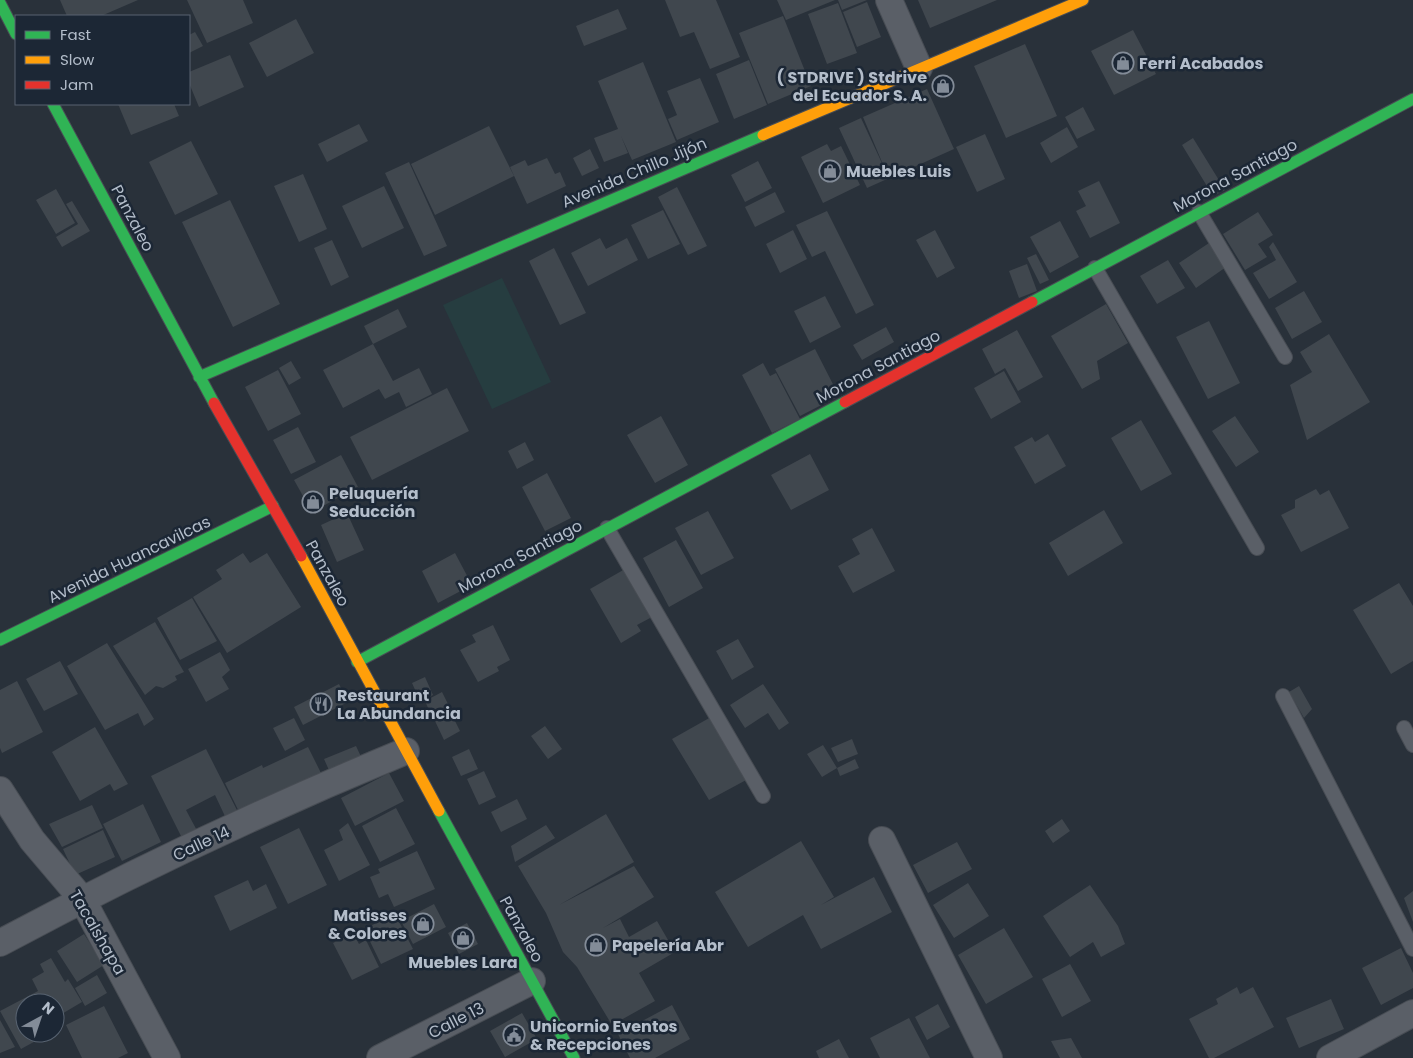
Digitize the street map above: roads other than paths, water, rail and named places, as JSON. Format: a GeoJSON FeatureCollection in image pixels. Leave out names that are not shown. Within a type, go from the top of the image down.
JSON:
{"type":"FeatureCollection","features":[{"type":"Feature","properties":{"kind":"street"},"geometry":{"type":"LineString","coordinates":[[889,0],[919,68]]}},
{"type":"Feature","properties":{"kind":"street","name":"Avenida Chillo Jijón"},"geometry":{"type":"LineString","coordinates":[[199,376],[919,68],[1083,0]]}},
{"type":"Feature","properties":{"kind":"street"},"geometry":{"type":"LineString","coordinates":[[0,3],[15,32]]}},
{"type":"Feature","properties":{"kind":"street","name":"Morona Santiago"},"geometry":{"type":"LineString","coordinates":[[357,662],[1413,99]]}},
{"type":"Feature","properties":{"kind":"street","name":"Panzaleo"},"geometry":{"type":"LineString","coordinates":[[55,105],[199,376],[273,506],[574,1058]]}},
{"type":"Feature","properties":{"kind":"street","name":"Avenida Huancavilcas"},"geometry":{"type":"LineString","coordinates":[[0,640],[273,506]]}},
{"type":"Feature","properties":{"kind":"street","name":"Calle 14"},"geometry":{"type":"LineString","coordinates":[[0,943],[82,899],[326,784],[406,751]]}},
{"type":"Feature","properties":{"kind":"street","name":"Tacalshapa"},"geometry":{"type":"LineString","coordinates":[[0,790],[32,840],[82,899],[167,1058]]}},
{"type":"Feature","properties":{"kind":"street"},"geometry":{"type":"LineString","coordinates":[[882,840],[990,1058]]}},
{"type":"Feature","properties":{"kind":"street","name":"Calle 13"},"geometry":{"type":"LineString","coordinates":[[380,1058],[532,981]]}},
{"type":"Feature","properties":{"kind":"street"},"geometry":{"type":"LineString","coordinates":[[1330,1058],[1413,1013]]}},
{"type":"Feature","properties":{"kind":"lane"},"geometry":{"type":"LineString","coordinates":[[1199,212],[1285,358]]}},
{"type":"Feature","properties":{"kind":"lane"},"geometry":{"type":"LineString","coordinates":[[1095,268],[1257,548]]}},
{"type":"Feature","properties":{"kind":"lane"},"geometry":{"type":"LineString","coordinates":[[608,528],[763,796]]}},
{"type":"Feature","properties":{"kind":"lane"},"geometry":{"type":"LineString","coordinates":[[1282,696],[1413,949]]}},
{"type":"Feature","properties":{"kind":"lane"},"geometry":{"type":"LineString","coordinates":[[1404,728],[1413,745]]}},
{"type":"Feature","properties":{"kind":"place","name":"Ferri Acabados"},"geometry":{"type":"Point","coordinates":[1123,63]}},
{"type":"Feature","properties":{"kind":"place","name":"( STDRIVE ) Stdrive del Ecuador S. A."},"geometry":{"type":"Point","coordinates":[943,86]}},
{"type":"Feature","properties":{"kind":"place","name":"Muebles Luis"},"geometry":{"type":"Point","coordinates":[830,171]}},
{"type":"Feature","properties":{"kind":"place","name":"Peluquería Seducción"},"geometry":{"type":"Point","coordinates":[313,502]}},
{"type":"Feature","properties":{"kind":"place","name":"Restaurant La Abundancia"},"geometry":{"type":"Point","coordinates":[321,704]}},
{"type":"Feature","properties":{"kind":"place","name":"Matisses & Colores"},"geometry":{"type":"Point","coordinates":[423,924]}},
{"type":"Feature","properties":{"kind":"place","name":"Muebles Lara"},"geometry":{"type":"Point","coordinates":[463,938]}},
{"type":"Feature","properties":{"kind":"place","name":"Papelería Abr"},"geometry":{"type":"Point","coordinates":[596,945]}},
{"type":"Feature","properties":{"kind":"place","name":"Unicornio Eventos & Recepciones"},"geometry":{"type":"Point","coordinates":[514,1035]}}]}
